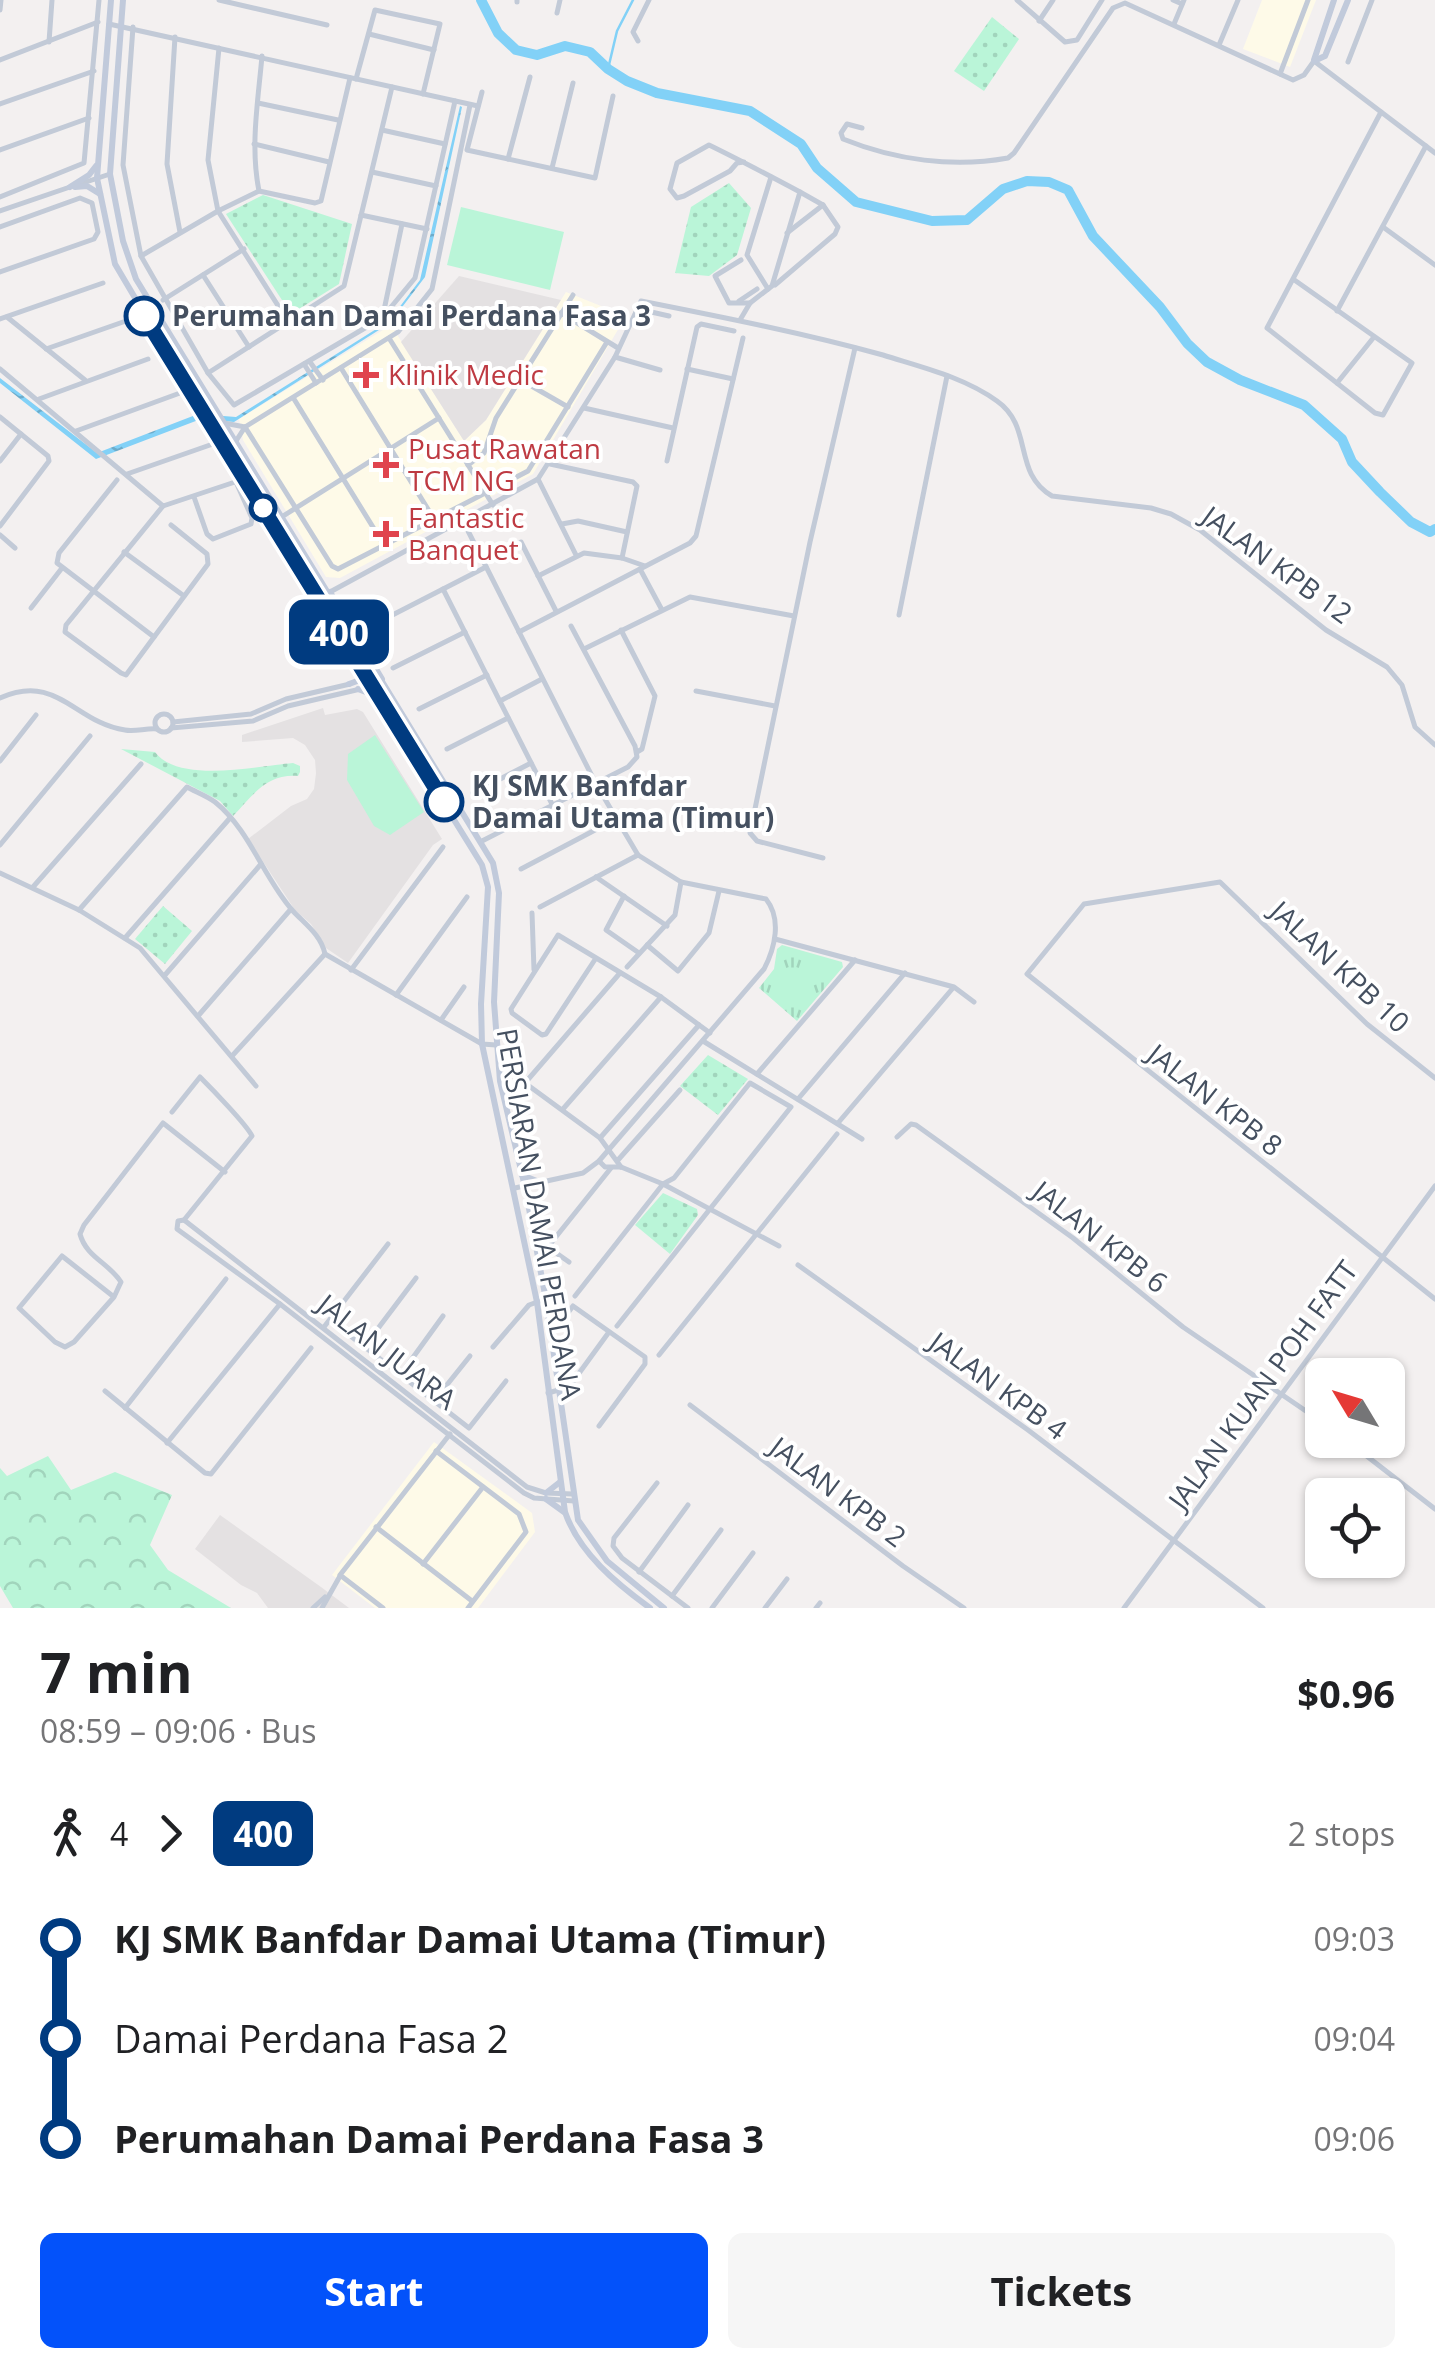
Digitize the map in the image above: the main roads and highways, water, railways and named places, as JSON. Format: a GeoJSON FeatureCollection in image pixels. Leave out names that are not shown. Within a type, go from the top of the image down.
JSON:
{"type":"FeatureCollection","features":[{"type":"Feature","properties":{"kind":"main road","name":"PERSIARAN DAMAI PERDANA"},"geometry":{"type":"LineString","coordinates":[[111,0],[97,178],[116,264],[240,480],[272,522],[363,670],[377,682]]}},
{"type":"Feature","properties":{"kind":"main road","name":"PERSIARAN DAMAI PERDANA"},"geometry":{"type":"LineString","coordinates":[[124,0],[110,174],[123,241],[136,280],[282,516],[377,682],[482,841],[496,872],[496,1045],[500,1081],[527,1198],[565,1512],[597,1564],[650,1608]]}},
{"type":"Feature","properties":{"kind":"main road"},"geometry":{"type":"LineString","coordinates":[[1334,0],[1314,61],[1325,56],[1349,1]]}},
{"type":"Feature","properties":{"kind":"main road"},"geometry":{"type":"LineString","coordinates":[[98,160],[89,175],[70,187],[87,186],[100,195]]}},
{"type":"Feature","properties":{"kind":"main road","name":"PERSIARAN DAMAI PERDANA"},"geometry":{"type":"LineString","coordinates":[[322,584],[381,674],[377,682],[380,698],[482,864],[488,880],[482,1044],[541,1301],[580,1525],[607,1562],[664,1608]]}},
{"type":"Feature","properties":{"kind":"main road"},"geometry":{"type":"LineString","coordinates":[[349,684],[360,680],[363,670]]}},
{"type":"Feature","properties":{"kind":"main road"},"geometry":{"type":"LineString","coordinates":[[358,689],[380,698]]}},
{"type":"Feature","properties":{"kind":"main road"},"geometry":{"type":"LineString","coordinates":[[488,901],[490,908],[499,904]]}},
{"type":"Feature","properties":{"kind":"main road"},"geometry":{"type":"LineString","coordinates":[[522,1175],[544,1184],[527,1198]]}},
{"type":"Feature","properties":{"kind":"main road"},"geometry":{"type":"LineString","coordinates":[[561,1477],[546,1496],[565,1512]]}},
{"type":"Feature","properties":{"kind":"water"},"geometry":{"type":"Polygon","coordinates":[[[460,106],[425,277],[390,323],[234,422],[201,419],[96,459],[0,383],[0,378],[97,453],[198,414],[236,417],[389,321],[420,280],[460,106]]]}},
{"type":"Feature","properties":{"kind":"waterway"},"geometry":{"type":"LineString","coordinates":[[481,0],[498,33],[516,50],[537,55],[565,46],[590,52],[627,81],[657,93],[750,111],[801,144],[817,168],[856,202],[932,221],[967,220],[1003,189],[1027,181],[1049,182],[1068,190],[1093,236],[1207,362],[1240,380],[1304,405],[1342,439],[1352,462],[1411,522],[1430,532],[1435,529]]}},
{"type":"Feature","properties":{"kind":"waterway"},"geometry":{"type":"LineString","coordinates":[[608,69],[617,31],[633,0]]}},
{"type":"Feature","properties":{"kind":"place","name":"Perumahan Damai Perdana Fasa 3"},"geometry":{"type":"Point","coordinates":[144,316]}},
{"type":"Feature","properties":{"kind":"place","name":"Klinik Medic"},"geometry":{"type":"Point","coordinates":[366,375]}},
{"type":"Feature","properties":{"kind":"place","name":"Pusat Rawatan TCM NG"},"geometry":{"type":"Point","coordinates":[386,465]}},
{"type":"Feature","properties":{"kind":"place","name":"Fantastic Banquet"},"geometry":{"type":"Point","coordinates":[386,534]}},
{"type":"Feature","properties":{"kind":"place","name":"KJ SMK Banfdar Damai Utama (Timur)"},"geometry":{"type":"Point","coordinates":[444,802]}}]}
